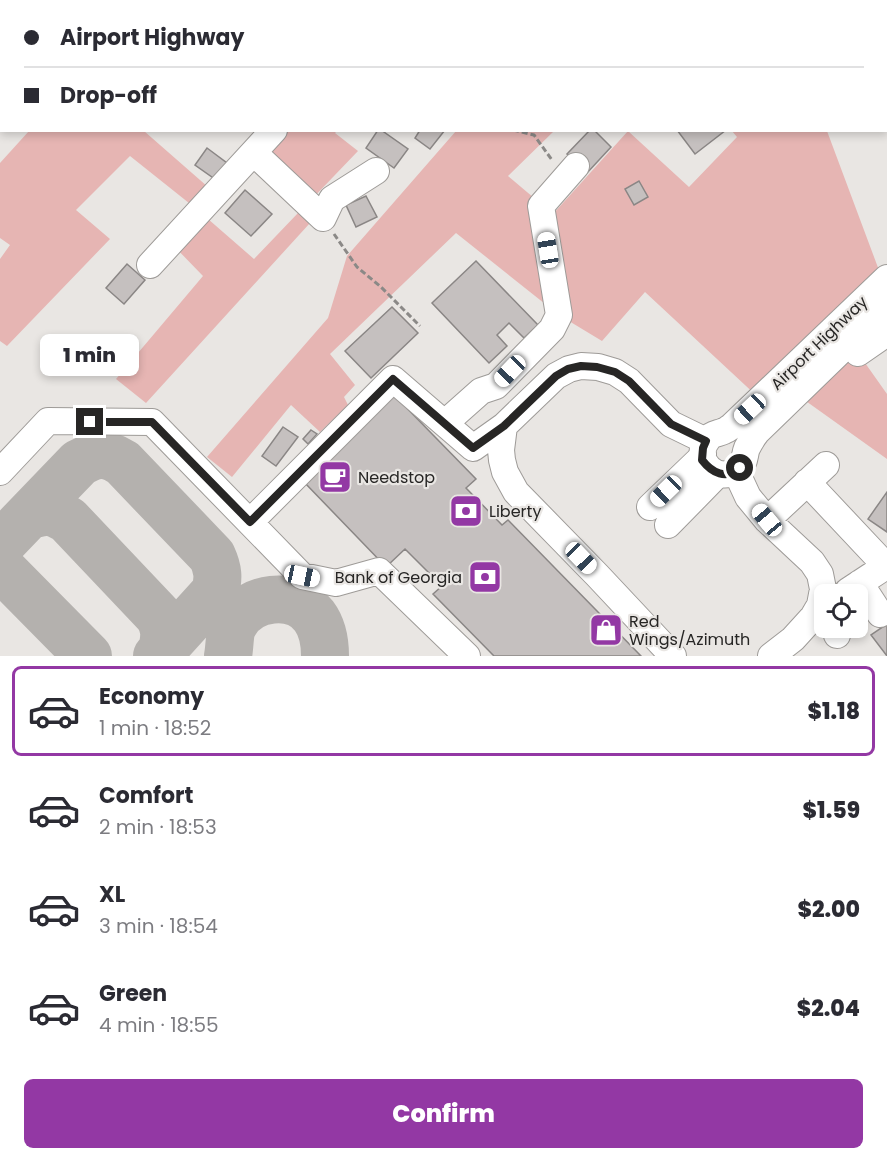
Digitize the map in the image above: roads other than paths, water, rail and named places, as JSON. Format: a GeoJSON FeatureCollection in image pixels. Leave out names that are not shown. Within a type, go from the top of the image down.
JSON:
{"type":"FeatureCollection","features":[{"type":"Feature","properties":{"kind":"street"},"geometry":{"type":"LineString","coordinates":[[150,265],[272,132]]}},
{"type":"Feature","properties":{"kind":"street"},"geometry":{"type":"LineString","coordinates":[[254,153],[323,218],[332,200],[376,171]]}},
{"type":"Feature","properties":{"kind":"street"},"geometry":{"type":"LineString","coordinates":[[445,423],[481,391],[496,386],[552,329],[559,315],[541,206],[571,172]]}},
{"type":"Feature","properties":{"kind":"street","name":"Airport Highway"},"geometry":{"type":"LineString","coordinates":[[887,278],[732,426],[711,442],[659,516],[734,465],[757,432],[887,306]]}},
{"type":"Feature","properties":{"kind":"street"},"geometry":{"type":"LineString","coordinates":[[858,353],[887,333]]}},
{"type":"Feature","properties":{"kind":"street"},"geometry":{"type":"LineString","coordinates":[[250,522],[393,379],[473,448],[504,426],[556,376],[568,369],[581,366],[597,367],[615,372],[629,381],[671,424],[711,442],[736,435],[741,439],[734,465],[748,497],[767,520],[812,562],[820,574],[823,589],[820,605],[813,617],[793,639],[771,656]]}},
{"type":"Feature","properties":{"kind":"street"},"geometry":{"type":"LineString","coordinates":[[0,472],[48,421],[152,422],[302,576],[336,583],[379,571],[467,656]]}},
{"type":"Feature","properties":{"kind":"street"},"geometry":{"type":"LineString","coordinates":[[504,426],[502,460],[505,472],[516,492],[673,656]]}},
{"type":"Feature","properties":{"kind":"street"},"geometry":{"type":"LineString","coordinates":[[711,442],[702,460],[716,473],[734,465]]}},
{"type":"Feature","properties":{"kind":"street"},"geometry":{"type":"LineString","coordinates":[[767,520],[826,465]]}},
{"type":"Feature","properties":{"kind":"street"},"geometry":{"type":"LineString","coordinates":[[807,482],[886,567],[861,584]]}},
{"type":"Feature","properties":{"kind":"street"},"geometry":{"type":"LineString","coordinates":[[868,602],[880,614]]}},
{"type":"Feature","properties":{"kind":"place","name":"Needstop"},"geometry":{"type":"Point","coordinates":[335,477]}},
{"type":"Feature","properties":{"kind":"place","name":"Liberty"},"geometry":{"type":"Point","coordinates":[466,511]}},
{"type":"Feature","properties":{"kind":"place","name":"Bank of Georgia"},"geometry":{"type":"Point","coordinates":[485,577]}},
{"type":"Feature","properties":{"kind":"place","name":"Red Wings/Azimuth"},"geometry":{"type":"Point","coordinates":[606,630]}}]}
